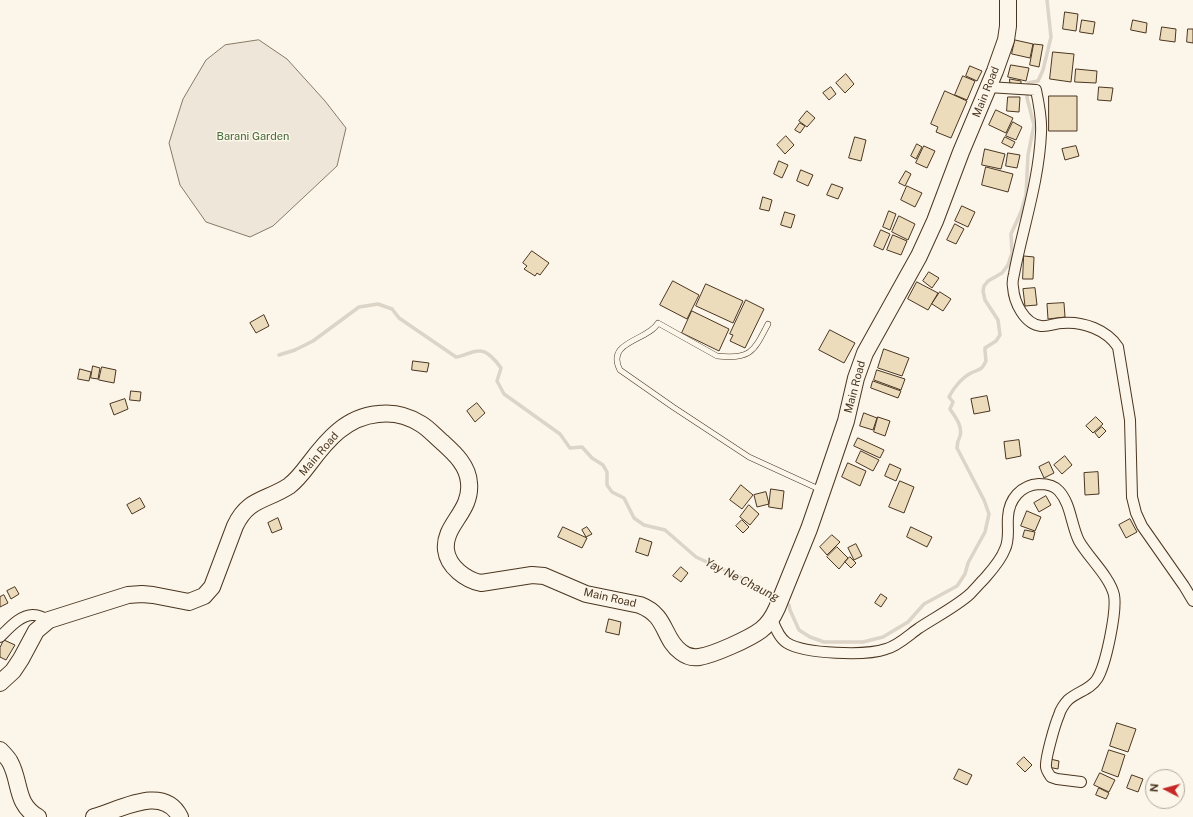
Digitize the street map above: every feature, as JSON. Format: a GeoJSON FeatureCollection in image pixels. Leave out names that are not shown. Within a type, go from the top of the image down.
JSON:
{"type":"FeatureCollection","features":[{"type":"Feature","properties":{"kind":"main road","name":"Main Road"},"geometry":{"type":"LineString","coordinates":[[0,683],[13,671],[36,631],[49,620],[128,596],[142,594],[153,595],[189,602],[204,596],[212,588],[235,526],[239,517],[246,509],[255,502],[291,485],[302,474],[325,444],[344,426],[362,417],[390,413],[404,416],[422,424],[454,453],[466,470],[470,488],[468,502],[448,533],[446,551],[448,558],[454,567],[466,578],[474,582],[490,583],[532,575],[544,576],[586,594],[649,608],[656,614],[675,646],[681,652],[692,657],[706,655],[742,641],[760,630],[772,619],[803,543],[846,421],[856,378],[864,353],[905,282],[935,221],[995,71],[1006,40],[1008,26],[1008,0]]}},
{"type":"Feature","properties":{"kind":"main road"},"geometry":{"type":"LineString","coordinates":[[0,750],[9,759],[22,802],[28,810],[38,817]]}},
{"type":"Feature","properties":{"kind":"main road"},"geometry":{"type":"LineString","coordinates":[[94,817],[138,801],[146,800],[161,802],[169,805],[180,817]]}},
{"type":"Feature","properties":{"kind":"street"},"geometry":{"type":"LineString","coordinates":[[988,87],[1036,90],[1040,113],[1041,132],[1036,178],[1014,274],[1012,286],[1015,298],[1027,320],[1034,324],[1042,326],[1063,322],[1091,326],[1113,339],[1118,347],[1130,420],[1132,497],[1136,512],[1142,526],[1193,601]]}},
{"type":"Feature","properties":{"kind":"street"},"geometry":{"type":"LineString","coordinates":[[772,619],[781,637],[786,643],[796,647],[812,651],[837,652],[872,652],[887,649],[968,595],[987,576],[1000,559],[1005,549],[1008,539],[1008,516],[1010,506],[1015,496],[1021,490],[1038,484],[1054,487],[1059,491],[1067,505],[1079,540],[1114,594],[1114,606],[1108,646],[1097,680],[1089,687],[1068,700],[1059,714],[1047,757],[1046,768],[1051,777],[1081,782]]}},
{"type":"Feature","properties":{"kind":"street"},"geometry":{"type":"LineString","coordinates":[[0,637],[11,626],[28,615],[36,615],[49,620]]}},
{"type":"Feature","properties":{"kind":"lane"},"geometry":{"type":"LineString","coordinates":[[768,324],[756,347],[748,354],[728,358],[717,356],[658,323],[652,331],[628,343],[621,349],[618,355],[617,363],[620,370],[749,457],[822,491]]}},
{"type":"Feature","properties":{"kind":"green space","name":"Barani Garden"},"geometry":{"type":"Polygon","coordinates":[[[259,40],[287,59],[325,101],[346,128],[337,166],[273,226],[250,237],[206,222],[180,185],[169,143],[183,99],[206,60],[225,45],[259,40]]]}},
{"type":"Feature","properties":{"kind":"building"},"geometry":{"type":"Polygon","coordinates":[[[1065,12],[1078,14],[1076,31],[1063,29],[1065,12]]]}},
{"type":"Feature","properties":{"kind":"building"},"geometry":{"type":"Polygon","coordinates":[[[1082,20],[1095,22],[1093,34],[1080,32],[1082,20]]]}},
{"type":"Feature","properties":{"kind":"building"},"geometry":{"type":"Polygon","coordinates":[[[1133,20],[1147,23],[1146,33],[1131,30],[1133,20]]]}},
{"type":"Feature","properties":{"kind":"building"},"geometry":{"type":"Polygon","coordinates":[[[1162,27],[1176,29],[1175,42],[1160,40],[1162,27]]]}},
{"type":"Feature","properties":{"kind":"building"},"geometry":{"type":"Polygon","coordinates":[[[1188,29],[1193,29],[1193,43],[1187,42],[1188,29]]]}},
{"type":"Feature","properties":{"kind":"building"},"geometry":{"type":"Polygon","coordinates":[[[1015,40],[1033,44],[1030,58],[1012,54],[1015,40]]]}},
{"type":"Feature","properties":{"kind":"building"},"geometry":{"type":"Polygon","coordinates":[[[1034,44],[1043,45],[1039,67],[1030,65],[1034,44]]]}},
{"type":"Feature","properties":{"kind":"building"},"geometry":{"type":"Polygon","coordinates":[[[1053,52],[1074,54],[1071,82],[1050,79],[1053,52]]]}},
{"type":"Feature","properties":{"kind":"building"},"geometry":{"type":"Polygon","coordinates":[[[1011,65],[1029,68],[1026,81],[1008,77],[1011,65]]]}},
{"type":"Feature","properties":{"kind":"building"},"geometry":{"type":"Polygon","coordinates":[[[970,66],[982,71],[977,81],[966,76],[970,66]]]}},
{"type":"Feature","properties":{"kind":"building"},"geometry":{"type":"Polygon","coordinates":[[[1076,69],[1097,71],[1096,83],[1075,82],[1076,69]]]}},
{"type":"Feature","properties":{"kind":"building"},"geometry":{"type":"Polygon","coordinates":[[[846,74],[854,84],[845,93],[836,83],[846,74]]]}},
{"type":"Feature","properties":{"kind":"building"},"geometry":{"type":"Polygon","coordinates":[[[963,76],[975,81],[967,100],[955,95],[963,76]]]}},
{"type":"Feature","properties":{"kind":"building"},"geometry":{"type":"Polygon","coordinates":[[[1010,79],[1021,81],[1021,85],[1010,83],[1010,79]]]}},
{"type":"Feature","properties":{"kind":"building"},"geometry":{"type":"Polygon","coordinates":[[[831,87],[836,94],[829,100],[823,93],[831,87]]]}},
{"type":"Feature","properties":{"kind":"building"},"geometry":{"type":"Polygon","coordinates":[[[1099,87],[1113,88],[1111,101],[1098,100],[1099,87]]]}},
{"type":"Feature","properties":{"kind":"building"},"geometry":{"type":"Polygon","coordinates":[[[945,91],[967,101],[951,138],[936,132],[938,127],[931,124],[945,91]]]}},
{"type":"Feature","properties":{"kind":"building"},"geometry":{"type":"Polygon","coordinates":[[[1049,96],[1077,96],[1077,131],[1049,131],[1049,96]]]}},
{"type":"Feature","properties":{"kind":"building"},"geometry":{"type":"Polygon","coordinates":[[[1008,97],[1020,97],[1019,112],[1007,111],[1008,97]]]}},
{"type":"Feature","properties":{"kind":"building"},"geometry":{"type":"Polygon","coordinates":[[[996,110],[1013,118],[1006,133],[989,125],[996,110]]]}},
{"type":"Feature","properties":{"kind":"building"},"geometry":{"type":"Polygon","coordinates":[[[807,111],[815,118],[807,127],[799,121],[807,111]]]}},
{"type":"Feature","properties":{"kind":"building"},"geometry":{"type":"Polygon","coordinates":[[[1013,122],[1022,127],[1016,140],[1006,136],[1013,122]]]}},
{"type":"Feature","properties":{"kind":"building"},"geometry":{"type":"Polygon","coordinates":[[[800,123],[805,126],[800,133],[795,130],[800,123]]]}},
{"type":"Feature","properties":{"kind":"building"},"geometry":{"type":"Polygon","coordinates":[[[786,136],[794,145],[785,154],[777,145],[786,136]]]}},
{"type":"Feature","properties":{"kind":"building"},"geometry":{"type":"Polygon","coordinates":[[[855,137],[866,140],[861,161],[849,158],[855,137]]]}},
{"type":"Feature","properties":{"kind":"building"},"geometry":{"type":"Polygon","coordinates":[[[1005,137],[1015,142],[1012,148],[1002,143],[1005,137]]]}},
{"type":"Feature","properties":{"kind":"building"},"geometry":{"type":"Polygon","coordinates":[[[917,144],[922,147],[916,159],[911,156],[917,144]]]}},
{"type":"Feature","properties":{"kind":"building"},"geometry":{"type":"Polygon","coordinates":[[[924,146],[935,151],[927,168],[916,163],[924,146]]]}},
{"type":"Feature","properties":{"kind":"building"},"geometry":{"type":"Polygon","coordinates":[[[1076,146],[1079,156],[1065,160],[1062,149],[1076,146]]]}},
{"type":"Feature","properties":{"kind":"building"},"geometry":{"type":"Polygon","coordinates":[[[985,149],[1005,154],[1001,169],[982,165],[985,149]]]}},
{"type":"Feature","properties":{"kind":"building"},"geometry":{"type":"Polygon","coordinates":[[[1008,153],[1020,155],[1017,168],[1006,166],[1008,153]]]}},
{"type":"Feature","properties":{"kind":"building"},"geometry":{"type":"Polygon","coordinates":[[[779,161],[788,165],[782,178],[774,174],[779,161]]]}},
{"type":"Feature","properties":{"kind":"building"},"geometry":{"type":"Polygon","coordinates":[[[986,167],[1013,174],[1008,192],[982,185],[986,167]]]}},
{"type":"Feature","properties":{"kind":"building"},"geometry":{"type":"Polygon","coordinates":[[[801,170],[813,175],[808,186],[797,181],[801,170]]]}},
{"type":"Feature","properties":{"kind":"building"},"geometry":{"type":"Polygon","coordinates":[[[906,171],[911,174],[905,186],[899,183],[906,171]]]}},
{"type":"Feature","properties":{"kind":"building"},"geometry":{"type":"Polygon","coordinates":[[[832,184],[843,188],[838,199],[827,195],[832,184]]]}},
{"type":"Feature","properties":{"kind":"building"},"geometry":{"type":"Polygon","coordinates":[[[907,186],[922,193],[915,207],[901,200],[907,186]]]}},
{"type":"Feature","properties":{"kind":"building"},"geometry":{"type":"Polygon","coordinates":[[[763,197],[772,200],[769,211],[760,209],[763,197]]]}},
{"type":"Feature","properties":{"kind":"building"},"geometry":{"type":"Polygon","coordinates":[[[962,206],[975,212],[968,227],[955,221],[962,206]]]}},
{"type":"Feature","properties":{"kind":"building"},"geometry":{"type":"Polygon","coordinates":[[[889,211],[896,214],[890,230],[883,227],[889,211]]]}},
{"type":"Feature","properties":{"kind":"building"},"geometry":{"type":"Polygon","coordinates":[[[785,212],[795,215],[791,228],[781,225],[785,212]]]}},
{"type":"Feature","properties":{"kind":"building"},"geometry":{"type":"Polygon","coordinates":[[[899,216],[915,224],[908,240],[892,232],[899,216]]]}},
{"type":"Feature","properties":{"kind":"building"},"geometry":{"type":"Polygon","coordinates":[[[955,224],[964,229],[956,244],[947,240],[955,224]]]}},
{"type":"Feature","properties":{"kind":"building"},"geometry":{"type":"Polygon","coordinates":[[[881,230],[890,234],[883,250],[874,246],[881,230]]]}},
{"type":"Feature","properties":{"kind":"building"},"geometry":{"type":"Polygon","coordinates":[[[893,235],[907,241],[901,255],[887,250],[893,235]]]}},
{"type":"Feature","properties":{"kind":"building"},"geometry":{"type":"Polygon","coordinates":[[[532,251],[549,263],[540,275],[537,273],[535,276],[524,269],[527,266],[523,263],[532,251]]]}},
{"type":"Feature","properties":{"kind":"building"},"geometry":{"type":"Polygon","coordinates":[[[1024,256],[1034,257],[1033,279],[1023,279],[1024,256]]]}},
{"type":"Feature","properties":{"kind":"building"},"geometry":{"type":"Polygon","coordinates":[[[929,272],[939,278],[932,288],[923,281],[929,272]]]}},
{"type":"Feature","properties":{"kind":"building"},"geometry":{"type":"Polygon","coordinates":[[[673,281],[699,295],[687,319],[660,305],[673,281]]]}},
{"type":"Feature","properties":{"kind":"building"},"geometry":{"type":"Polygon","coordinates":[[[917,282],[938,293],[928,310],[908,299],[917,282]]]}},
{"type":"Feature","properties":{"kind":"building"},"geometry":{"type":"Polygon","coordinates":[[[706,284],[743,301],[733,323],[696,306],[706,284]]]}},
{"type":"Feature","properties":{"kind":"building"},"geometry":{"type":"Polygon","coordinates":[[[1035,288],[1037,305],[1025,306],[1023,289],[1035,288]]]}},
{"type":"Feature","properties":{"kind":"building"},"geometry":{"type":"Polygon","coordinates":[[[940,292],[951,299],[943,311],[932,304],[940,292]]]}},
{"type":"Feature","properties":{"kind":"building"},"geometry":{"type":"Polygon","coordinates":[[[746,300],[764,309],[745,348],[730,341],[733,335],[730,334],[746,300]]]}},
{"type":"Feature","properties":{"kind":"building"},"geometry":{"type":"Polygon","coordinates":[[[1064,303],[1065,317],[1048,319],[1047,304],[1064,303]]]}},
{"type":"Feature","properties":{"kind":"building"},"geometry":{"type":"Polygon","coordinates":[[[692,311],[729,329],[719,351],[682,333],[692,311]]]}},
{"type":"Feature","properties":{"kind":"building"},"geometry":{"type":"Polygon","coordinates":[[[264,315],[269,326],[256,333],[250,323],[264,315]]]}},
{"type":"Feature","properties":{"kind":"building"},"geometry":{"type":"Polygon","coordinates":[[[830,330],[855,343],[844,363],[819,350],[830,330]]]}},
{"type":"Feature","properties":{"kind":"building"},"geometry":{"type":"Polygon","coordinates":[[[884,349],[909,358],[902,376],[878,368],[884,349]]]}},
{"type":"Feature","properties":{"kind":"building"},"geometry":{"type":"Polygon","coordinates":[[[413,361],[429,363],[427,372],[412,370],[413,361]]]}},
{"type":"Feature","properties":{"kind":"building"},"geometry":{"type":"Polygon","coordinates":[[[93,366],[100,368],[98,379],[91,378],[93,366]]]}},
{"type":"Feature","properties":{"kind":"building"},"geometry":{"type":"Polygon","coordinates":[[[102,367],[116,370],[114,383],[99,380],[102,367]]]}},
{"type":"Feature","properties":{"kind":"building"},"geometry":{"type":"Polygon","coordinates":[[[80,369],[91,372],[89,381],[78,379],[80,369]]]}},
{"type":"Feature","properties":{"kind":"building"},"geometry":{"type":"Polygon","coordinates":[[[877,370],[905,379],[901,390],[874,380],[877,370]]]}},
{"type":"Feature","properties":{"kind":"building"},"geometry":{"type":"Polygon","coordinates":[[[873,381],[901,391],[898,398],[871,388],[873,381]]]}},
{"type":"Feature","properties":{"kind":"building"},"geometry":{"type":"Polygon","coordinates":[[[131,391],[141,392],[140,401],[130,400],[131,391]]]}},
{"type":"Feature","properties":{"kind":"building"},"geometry":{"type":"Polygon","coordinates":[[[987,396],[990,411],[974,414],[971,399],[987,396]]]}},
{"type":"Feature","properties":{"kind":"building"},"geometry":{"type":"Polygon","coordinates":[[[125,399],[128,409],[114,415],[110,404],[125,399]]]}},
{"type":"Feature","properties":{"kind":"building"},"geometry":{"type":"Polygon","coordinates":[[[477,403],[485,413],[475,422],[467,411],[477,403]]]}},
{"type":"Feature","properties":{"kind":"building"},"geometry":{"type":"Polygon","coordinates":[[[864,413],[877,418],[873,430],[860,426],[864,413]]]}},
{"type":"Feature","properties":{"kind":"building"},"geometry":{"type":"Polygon","coordinates":[[[878,417],[890,421],[885,436],[874,432],[878,417]]]}},
{"type":"Feature","properties":{"kind":"building"},"geometry":{"type":"Polygon","coordinates":[[[1096,417],[1103,424],[1093,433],[1086,426],[1096,417]]]}},
{"type":"Feature","properties":{"kind":"building"},"geometry":{"type":"Polygon","coordinates":[[[1102,427],[1106,431],[1099,438],[1095,433],[1102,427]]]}},
{"type":"Feature","properties":{"kind":"building"},"geometry":{"type":"Polygon","coordinates":[[[858,438],[884,450],[880,458],[854,446],[858,438]]]}},
{"type":"Feature","properties":{"kind":"building"},"geometry":{"type":"Polygon","coordinates":[[[1019,440],[1021,456],[1006,459],[1004,442],[1019,440]]]}},
{"type":"Feature","properties":{"kind":"building"},"geometry":{"type":"Polygon","coordinates":[[[861,451],[879,460],[873,471],[856,462],[861,451]]]}},
{"type":"Feature","properties":{"kind":"building"},"geometry":{"type":"Polygon","coordinates":[[[1065,456],[1072,465],[1062,474],[1054,465],[1065,456]]]}},
{"type":"Feature","properties":{"kind":"building"},"geometry":{"type":"Polygon","coordinates":[[[1049,462],[1054,473],[1044,478],[1039,467],[1049,462]]]}},
{"type":"Feature","properties":{"kind":"building"},"geometry":{"type":"Polygon","coordinates":[[[848,463],[866,471],[860,486],[842,477],[848,463]]]}},
{"type":"Feature","properties":{"kind":"building"},"geometry":{"type":"Polygon","coordinates":[[[890,464],[901,469],[896,481],[885,476],[890,464]]]}},
{"type":"Feature","properties":{"kind":"building"},"geometry":{"type":"Polygon","coordinates":[[[1098,472],[1099,494],[1085,495],[1084,473],[1098,472]]]}},
{"type":"Feature","properties":{"kind":"building"},"geometry":{"type":"Polygon","coordinates":[[[900,481],[914,487],[904,513],[889,507],[900,481]]]}},
{"type":"Feature","properties":{"kind":"building"},"geometry":{"type":"Polygon","coordinates":[[[741,485],[753,495],[742,509],[730,500],[741,485]]]}},
{"type":"Feature","properties":{"kind":"building"},"geometry":{"type":"Polygon","coordinates":[[[771,489],[784,491],[782,509],[769,507],[771,489]]]}},
{"type":"Feature","properties":{"kind":"building"},"geometry":{"type":"Polygon","coordinates":[[[766,492],[769,504],[757,507],[754,495],[766,492]]]}},
{"type":"Feature","properties":{"kind":"building"},"geometry":{"type":"Polygon","coordinates":[[[1046,496],[1051,505],[1039,512],[1034,503],[1046,496]]]}},
{"type":"Feature","properties":{"kind":"building"},"geometry":{"type":"Polygon","coordinates":[[[140,498],[145,507],[132,514],[127,505],[140,498]]]}},
{"type":"Feature","properties":{"kind":"building"},"geometry":{"type":"Polygon","coordinates":[[[749,505],[759,514],[750,525],[740,517],[749,505]]]}},
{"type":"Feature","properties":{"kind":"building"},"geometry":{"type":"Polygon","coordinates":[[[1027,511],[1041,517],[1035,531],[1021,526],[1027,511]]]}},
{"type":"Feature","properties":{"kind":"building"},"geometry":{"type":"Polygon","coordinates":[[[278,518],[282,529],[272,533],[268,523],[278,518]]]}},
{"type":"Feature","properties":{"kind":"building"},"geometry":{"type":"Polygon","coordinates":[[[1130,519],[1137,532],[1126,538],[1119,525],[1130,519]]]}},
{"type":"Feature","properties":{"kind":"building"},"geometry":{"type":"Polygon","coordinates":[[[742,520],[749,527],[743,533],[736,526],[742,520]]]}},
{"type":"Feature","properties":{"kind":"building"},"geometry":{"type":"Polygon","coordinates":[[[563,527],[587,538],[582,548],[558,537],[563,527]]]}},
{"type":"Feature","properties":{"kind":"building"},"geometry":{"type":"Polygon","coordinates":[[[587,527],[592,534],[586,537],[582,530],[587,527]]]}},
{"type":"Feature","properties":{"kind":"building"},"geometry":{"type":"Polygon","coordinates":[[[911,527],[932,537],[927,547],[907,537],[911,527]]]}},
{"type":"Feature","properties":{"kind":"building"},"geometry":{"type":"Polygon","coordinates":[[[1025,530],[1035,532],[1033,540],[1023,537],[1025,530]]]}},
{"type":"Feature","properties":{"kind":"building"},"geometry":{"type":"Polygon","coordinates":[[[832,535],[840,542],[827,555],[820,547],[832,535]]]}},
{"type":"Feature","properties":{"kind":"building"},"geometry":{"type":"Polygon","coordinates":[[[640,538],[652,542],[648,556],[636,552],[640,538]]]}},
{"type":"Feature","properties":{"kind":"building"},"geometry":{"type":"Polygon","coordinates":[[[856,544],[862,556],[854,560],[848,548],[856,544]]]}},
{"type":"Feature","properties":{"kind":"building"},"geometry":{"type":"Polygon","coordinates":[[[837,547],[848,558],[839,569],[827,557],[837,547]]]}},
{"type":"Feature","properties":{"kind":"building"},"geometry":{"type":"Polygon","coordinates":[[[850,557],[856,563],[851,568],[845,562],[850,557]]]}},
{"type":"Feature","properties":{"kind":"building"},"geometry":{"type":"Polygon","coordinates":[[[681,567],[688,573],[681,582],[673,576],[681,567]]]}},
{"type":"Feature","properties":{"kind":"building"},"geometry":{"type":"Polygon","coordinates":[[[15,587],[19,594],[11,599],[7,591],[15,587]]]}},
{"type":"Feature","properties":{"kind":"building"},"geometry":{"type":"Polygon","coordinates":[[[881,594],[887,598],[881,607],[875,603],[881,594]]]}},
{"type":"Feature","properties":{"kind":"building"},"geometry":{"type":"Polygon","coordinates":[[[4,595],[8,603],[0,607],[0,597],[4,595]]]}},
{"type":"Feature","properties":{"kind":"building"},"geometry":{"type":"Polygon","coordinates":[[[609,619],[621,622],[619,635],[606,632],[609,619]]]}},
{"type":"Feature","properties":{"kind":"building"},"geometry":{"type":"Polygon","coordinates":[[[4,640],[15,645],[6,660],[0,657],[0,648],[4,640]]]}},
{"type":"Feature","properties":{"kind":"building"},"geometry":{"type":"Polygon","coordinates":[[[1117,723],[1136,729],[1128,752],[1110,746],[1117,723]]]}},
{"type":"Feature","properties":{"kind":"building"},"geometry":{"type":"Polygon","coordinates":[[[1109,750],[1125,755],[1118,777],[1102,771],[1109,750]]]}},
{"type":"Feature","properties":{"kind":"building"},"geometry":{"type":"Polygon","coordinates":[[[1024,757],[1032,765],[1025,772],[1017,764],[1024,757]]]}},
{"type":"Feature","properties":{"kind":"building"},"geometry":{"type":"Polygon","coordinates":[[[1050,759],[1059,761],[1058,769],[1048,767],[1050,759]]]}},
{"type":"Feature","properties":{"kind":"building"},"geometry":{"type":"Polygon","coordinates":[[[959,769],[972,775],[967,785],[954,779],[959,769]]]}},
{"type":"Feature","properties":{"kind":"building"},"geometry":{"type":"Polygon","coordinates":[[[1100,773],[1115,780],[1109,792],[1094,785],[1100,773]]]}},
{"type":"Feature","properties":{"kind":"building"},"geometry":{"type":"Polygon","coordinates":[[[1132,775],[1143,779],[1138,792],[1127,788],[1132,775]]]}},
{"type":"Feature","properties":{"kind":"building"},"geometry":{"type":"Polygon","coordinates":[[[1099,788],[1109,793],[1106,799],[1096,795],[1099,788]]]}},
{"type":"Feature","properties":{"kind":"waterway","name":"Yay Ne Chaung"},"geometry":{"type":"LineString","coordinates":[[784,603],[789,605],[799,630],[810,637],[824,642],[863,642],[883,637],[908,622],[924,604],[957,586],[965,574],[968,563],[985,532],[989,514],[984,500],[957,448],[961,432],[958,422],[950,409],[953,402],[949,397],[962,380],[983,366],[986,361],[985,348],[996,341],[1000,335],[998,320],[985,300],[983,291],[984,286],[988,281],[1002,273],[1008,265],[1012,253],[1011,234],[1021,212],[1026,195],[1028,155],[1034,125],[1027,98],[1028,83],[1038,81],[1043,70],[1051,37],[1047,0]]}},
{"type":"Feature","properties":{"kind":"waterway","name":"Yay Ne Chaung"},"geometry":{"type":"LineString","coordinates":[[279,355],[295,350],[313,341],[359,307],[378,304],[392,309],[399,318],[456,357],[476,351],[485,352],[501,368],[497,381],[504,394],[560,434],[570,448],[582,447],[592,458],[603,465],[607,472],[607,485],[612,492],[624,498],[634,518],[644,525],[665,530],[696,557],[740,577],[776,599]]}}]}
